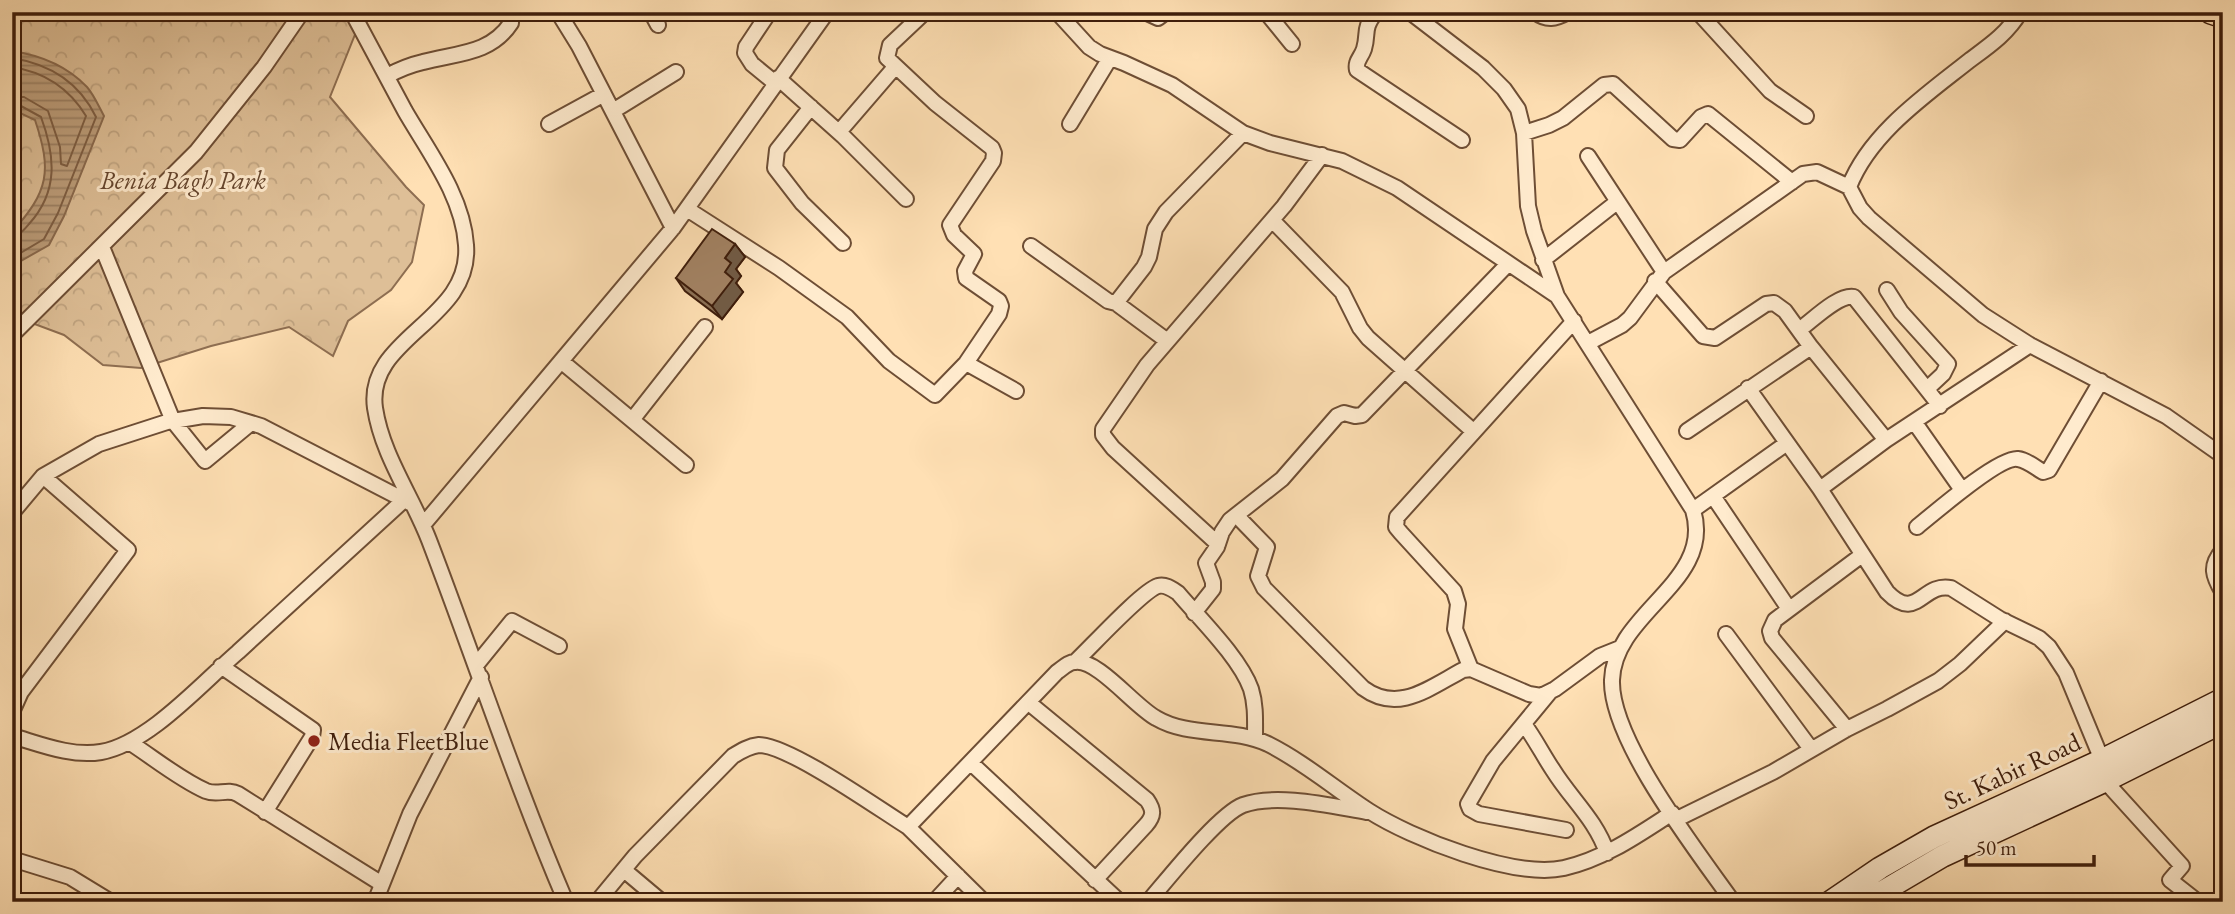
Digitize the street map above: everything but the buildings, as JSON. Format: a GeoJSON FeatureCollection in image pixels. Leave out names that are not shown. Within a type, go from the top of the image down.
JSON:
{"type":"FeatureCollection","features":[{"type":"Feature","properties":{"kind":"main road"},"geometry":{"type":"LineString","coordinates":[[2211,12],[2223,16]]}},
{"type":"Feature","properties":{"kind":"main road","name":"St. Kabir Road"},"geometry":{"type":"LineString","coordinates":[[1865,902],[1943,856],[2104,770],[2223,699]]}},
{"type":"Feature","properties":{"kind":"main road","name":"St. Kabir Road"},"geometry":{"type":"LineString","coordinates":[[1830,902],[1880,868],[1934,837],[2223,722]]}},
{"type":"Feature","properties":{"kind":"street"},"geometry":{"type":"LineString","coordinates":[[12,335],[196,152],[264,67],[302,12]]}},
{"type":"Feature","properties":{"kind":"street"},"geometry":{"type":"LineString","coordinates":[[352,12],[446,183],[462,220],[467,246],[464,270],[454,293],[436,314],[390,355],[382,368],[376,384],[374,405],[379,427],[409,503],[423,525],[538,836],[566,902]]}},
{"type":"Feature","properties":{"kind":"street"},"geometry":{"type":"LineString","coordinates":[[387,76],[421,62],[467,54],[489,43],[511,23],[511,17],[506,12]]}},
{"type":"Feature","properties":{"kind":"street"},"geometry":{"type":"LineString","coordinates":[[558,12],[673,228]]}},
{"type":"Feature","properties":{"kind":"street"},"geometry":{"type":"LineString","coordinates":[[423,525],[673,228],[827,12]]}},
{"type":"Feature","properties":{"kind":"street"},"geometry":{"type":"LineString","coordinates":[[687,209],[779,268],[846,317],[889,361],[935,394],[966,363],[999,314],[1001,306],[966,278],[964,271],[974,254],[954,235],[950,225],[993,161],[992,148],[935,103],[887,58],[890,46],[925,12]]}},
{"type":"Feature","properties":{"kind":"street"},"geometry":{"type":"LineString","coordinates":[[1057,12],[1089,47],[1172,85],[1242,133],[1270,143],[1322,155],[1353,166],[1397,188],[1507,265],[1557,296]]}},
{"type":"Feature","properties":{"kind":"street"},"geometry":{"type":"LineString","coordinates":[[1144,12],[1158,19],[1166,12]]}},
{"type":"Feature","properties":{"kind":"street"},"geometry":{"type":"LineString","coordinates":[[1266,12],[1292,44]]}},
{"type":"Feature","properties":{"kind":"street"},"geometry":{"type":"LineString","coordinates":[[1376,12],[1366,28],[1364,48],[1357,61],[1357,70],[1462,140]]}},
{"type":"Feature","properties":{"kind":"street"},"geometry":{"type":"LineString","coordinates":[[1410,12],[1483,68],[1504,89],[1518,109],[1524,134],[1528,205],[1543,260],[1557,296],[1693,510],[1697,525],[1696,544],[1687,563],[1620,648],[1614,662],[1614,701],[1629,746],[1733,902]]}},
{"type":"Feature","properties":{"kind":"street"},"geometry":{"type":"LineString","coordinates":[[1535,12],[1547,19],[1557,18],[1568,12]]}},
{"type":"Feature","properties":{"kind":"street"},"geometry":{"type":"LineString","coordinates":[[1698,12],[1770,92],[1806,116]]}},
{"type":"Feature","properties":{"kind":"street"},"geometry":{"type":"LineString","coordinates":[[1849,187],[1868,152],[1916,103],[2007,31],[2020,12]]}},
{"type":"Feature","properties":{"kind":"street"},"geometry":{"type":"LineString","coordinates":[[766,17],[746,47],[745,53],[752,64],[811,107],[906,199]]}},
{"type":"Feature","properties":{"kind":"street"},"geometry":{"type":"LineString","coordinates":[[1070,124],[1110,58]]}},
{"type":"Feature","properties":{"kind":"street"},"geometry":{"type":"LineString","coordinates":[[839,132],[895,67]]}},
{"type":"Feature","properties":{"kind":"street"},"geometry":{"type":"LineString","coordinates":[[613,111],[676,72]]}},
{"type":"Feature","properties":{"kind":"street"},"geometry":{"type":"LineString","coordinates":[[1524,134],[1563,118],[1604,85],[1614,84],[1673,139],[1680,140],[1701,117],[1708,114],[1792,182]]}},
{"type":"Feature","properties":{"kind":"street"},"geometry":{"type":"LineString","coordinates":[[549,124],[604,94]]}},
{"type":"Feature","properties":{"kind":"street"},"geometry":{"type":"LineString","coordinates":[[811,107],[777,150],[775,168],[802,203],[843,243]]}},
{"type":"Feature","properties":{"kind":"street"},"geometry":{"type":"LineString","coordinates":[[1116,303],[1144,267],[1155,229],[1166,212],[1242,133]]}},
{"type":"Feature","properties":{"kind":"street"},"geometry":{"type":"LineString","coordinates":[[1218,544],[1113,448],[1103,435],[1106,424],[1166,341],[1272,220],[1322,155]]}},
{"type":"Feature","properties":{"kind":"street"},"geometry":{"type":"LineString","coordinates":[[1588,156],[1659,276],[1703,337],[1715,338],[1766,304],[1774,303],[1786,311],[1811,347],[1886,440]]}},
{"type":"Feature","properties":{"kind":"street"},"geometry":{"type":"LineString","coordinates":[[1588,343],[1630,318],[1659,276],[1803,174],[1817,172],[1849,187],[1860,208],[1983,315],[2030,345],[2166,416],[2223,456]]}},
{"type":"Feature","properties":{"kind":"street"},"geometry":{"type":"LineString","coordinates":[[1543,260],[1617,202]]}},
{"type":"Feature","properties":{"kind":"street"},"geometry":{"type":"LineString","coordinates":[[1272,220],[1342,292],[1368,338],[1473,431]]}},
{"type":"Feature","properties":{"kind":"street"},"geometry":{"type":"LineString","coordinates":[[1031,246],[1108,301],[1116,303],[1166,341]]}},
{"type":"Feature","properties":{"kind":"street"},"geometry":{"type":"LineString","coordinates":[[102,247],[173,421],[205,461],[251,423]]}},
{"type":"Feature","properties":{"kind":"street"},"geometry":{"type":"LineString","coordinates":[[1195,613],[1213,589],[1213,582],[1205,566],[1225,526],[1282,479],[1337,416],[1344,412],[1354,416],[1362,415],[1507,265]]}},
{"type":"Feature","properties":{"kind":"street"},"geometry":{"type":"LineString","coordinates":[[1887,290],[1901,312],[1948,364],[1943,374],[1927,389]]}},
{"type":"Feature","properties":{"kind":"street"},"geometry":{"type":"LineString","coordinates":[[1799,330],[1840,299],[1850,295],[1854,297],[1940,406]]}},
{"type":"Feature","properties":{"kind":"street"},"geometry":{"type":"LineString","coordinates":[[1471,669],[1455,629],[1458,604],[1454,591],[1396,527],[1396,521],[1403,509],[1574,321]]}},
{"type":"Feature","properties":{"kind":"street"},"geometry":{"type":"LineString","coordinates":[[632,420],[705,327]]}},
{"type":"Feature","properties":{"kind":"street"},"geometry":{"type":"LineString","coordinates":[[1820,489],[1886,440],[2030,345]]}},
{"type":"Feature","properties":{"kind":"street"},"geometry":{"type":"LineString","coordinates":[[1687,431],[1811,347]]}},
{"type":"Feature","properties":{"kind":"street"},"geometry":{"type":"LineString","coordinates":[[561,361],[686,465]]}},
{"type":"Feature","properties":{"kind":"street"},"geometry":{"type":"LineString","coordinates":[[966,363],[1016,390]]}},
{"type":"Feature","properties":{"kind":"street"},"geometry":{"type":"LineString","coordinates":[[1917,527],[1962,490],[2011,459],[2022,460],[2043,472],[2049,470],[2101,382]]}},
{"type":"Feature","properties":{"kind":"street"},"geometry":{"type":"LineString","coordinates":[[1748,388],[1820,489],[1887,593],[1901,604],[1909,604],[1944,586],[1951,588],[2039,638],[2056,655],[2066,673],[2104,770],[2182,866],[2170,880],[2197,902]]}},
{"type":"Feature","properties":{"kind":"street"},"geometry":{"type":"LineString","coordinates":[[12,513],[43,476],[99,444],[173,421],[203,416],[231,417],[251,423],[333,462],[409,503]]}},
{"type":"Feature","properties":{"kind":"street"},"geometry":{"type":"LineString","coordinates":[[1915,422],[1962,490]]}},
{"type":"Feature","properties":{"kind":"street"},"geometry":{"type":"LineString","coordinates":[[1693,510],[1787,443]]}},
{"type":"Feature","properties":{"kind":"street"},"geometry":{"type":"LineString","coordinates":[[12,712],[21,692],[128,550],[43,476]]}},
{"type":"Feature","properties":{"kind":"street"},"geometry":{"type":"LineString","coordinates":[[1713,496],[1789,609]]}},
{"type":"Feature","properties":{"kind":"street"},"geometry":{"type":"LineString","coordinates":[[12,736],[79,753],[100,752],[130,742],[158,723],[409,503]]}},
{"type":"Feature","properties":{"kind":"street"},"geometry":{"type":"LineString","coordinates":[[1237,516],[1267,547],[1258,576],[1264,588],[1376,698],[1396,700],[1415,695],[1463,670],[1471,669],[1529,694],[1549,693]]}},
{"type":"Feature","properties":{"kind":"street"},"geometry":{"type":"LineString","coordinates":[[2223,550],[2212,567],[2223,593]]}},
{"type":"Feature","properties":{"kind":"street"},"geometry":{"type":"LineString","coordinates":[[1847,729],[1769,631],[1771,625],[1789,609],[1862,555]]}},
{"type":"Feature","properties":{"kind":"street"},"geometry":{"type":"LineString","coordinates":[[908,827],[1057,672],[1076,661],[1143,596],[1159,586],[1171,588],[1195,613],[1244,674],[1256,710],[1255,738]]}},
{"type":"Feature","properties":{"kind":"street"},"geometry":{"type":"LineString","coordinates":[[375,902],[416,803],[479,671],[512,621],[559,646]]}},
{"type":"Feature","properties":{"kind":"street"},"geometry":{"type":"LineString","coordinates":[[1076,661],[1088,663],[1142,710],[1177,728],[1255,738],[1291,756],[1371,812],[1413,834],[1488,861],[1530,869],[1562,869],[1606,853],[1674,816],[1773,772],[1887,709],[1937,681],[1960,664],[2005,621]]}},
{"type":"Feature","properties":{"kind":"street"},"geometry":{"type":"LineString","coordinates":[[1726,634],[1811,749]]}},
{"type":"Feature","properties":{"kind":"street"},"geometry":{"type":"LineString","coordinates":[[1566,831],[1479,814],[1470,809],[1469,799],[1549,693],[1591,662],[1620,648]]}},
{"type":"Feature","properties":{"kind":"street"},"geometry":{"type":"LineString","coordinates":[[222,666],[313,730],[312,737],[265,812]]}},
{"type":"Feature","properties":{"kind":"street"},"geometry":{"type":"LineString","coordinates":[[1029,702],[1147,800],[1153,808],[1152,818],[1095,880]]}},
{"type":"Feature","properties":{"kind":"street"},"geometry":{"type":"LineString","coordinates":[[1524,723],[1553,770],[1596,827],[1606,853]]}},
{"type":"Feature","properties":{"kind":"street"},"geometry":{"type":"LineString","coordinates":[[130,742],[202,789],[218,793],[231,790],[382,884]]}},
{"type":"Feature","properties":{"kind":"street"},"geometry":{"type":"LineString","coordinates":[[597,902],[733,756],[744,749],[759,746],[774,748],[796,758],[908,827],[984,902]]}},
{"type":"Feature","properties":{"kind":"street"},"geometry":{"type":"LineString","coordinates":[[971,762],[1120,902]]}},
{"type":"Feature","properties":{"kind":"street"},"geometry":{"type":"LineString","coordinates":[[1148,902],[1225,816],[1241,806],[1261,801],[1297,802],[1371,812]]}},
{"type":"Feature","properties":{"kind":"street"},"geometry":{"type":"LineString","coordinates":[[12,859],[81,882],[111,902]]}},
{"type":"Feature","properties":{"kind":"street"},"geometry":{"type":"LineString","coordinates":[[624,870],[662,902]]}},
{"type":"Feature","properties":{"kind":"street"},"geometry":{"type":"LineString","coordinates":[[934,902],[958,876]]}},
{"type":"Feature","properties":{"kind":"green space","name":"Benia Bagh Park"},"geometry":{"type":"Polygon","coordinates":[[[12,12],[364,12],[330,97],[424,205],[412,262],[391,290],[348,321],[333,356],[289,327],[211,346],[141,368],[103,365],[64,335],[24,320],[12,325],[12,12]]]}},
{"type":"Feature","properties":{"kind":"water"},"geometry":{"type":"Polygon","coordinates":[[[12,51],[32,55],[71,73],[90,90],[104,116],[64,216],[49,245],[12,266],[12,232],[34,204],[44,180],[45,167],[35,120],[18,112],[12,113],[12,51]]]}},
{"type":"Feature","properties":{"kind":"place","name":"Media FleetBlue"},"geometry":{"type":"Point","coordinates":[314,741]}}]}
